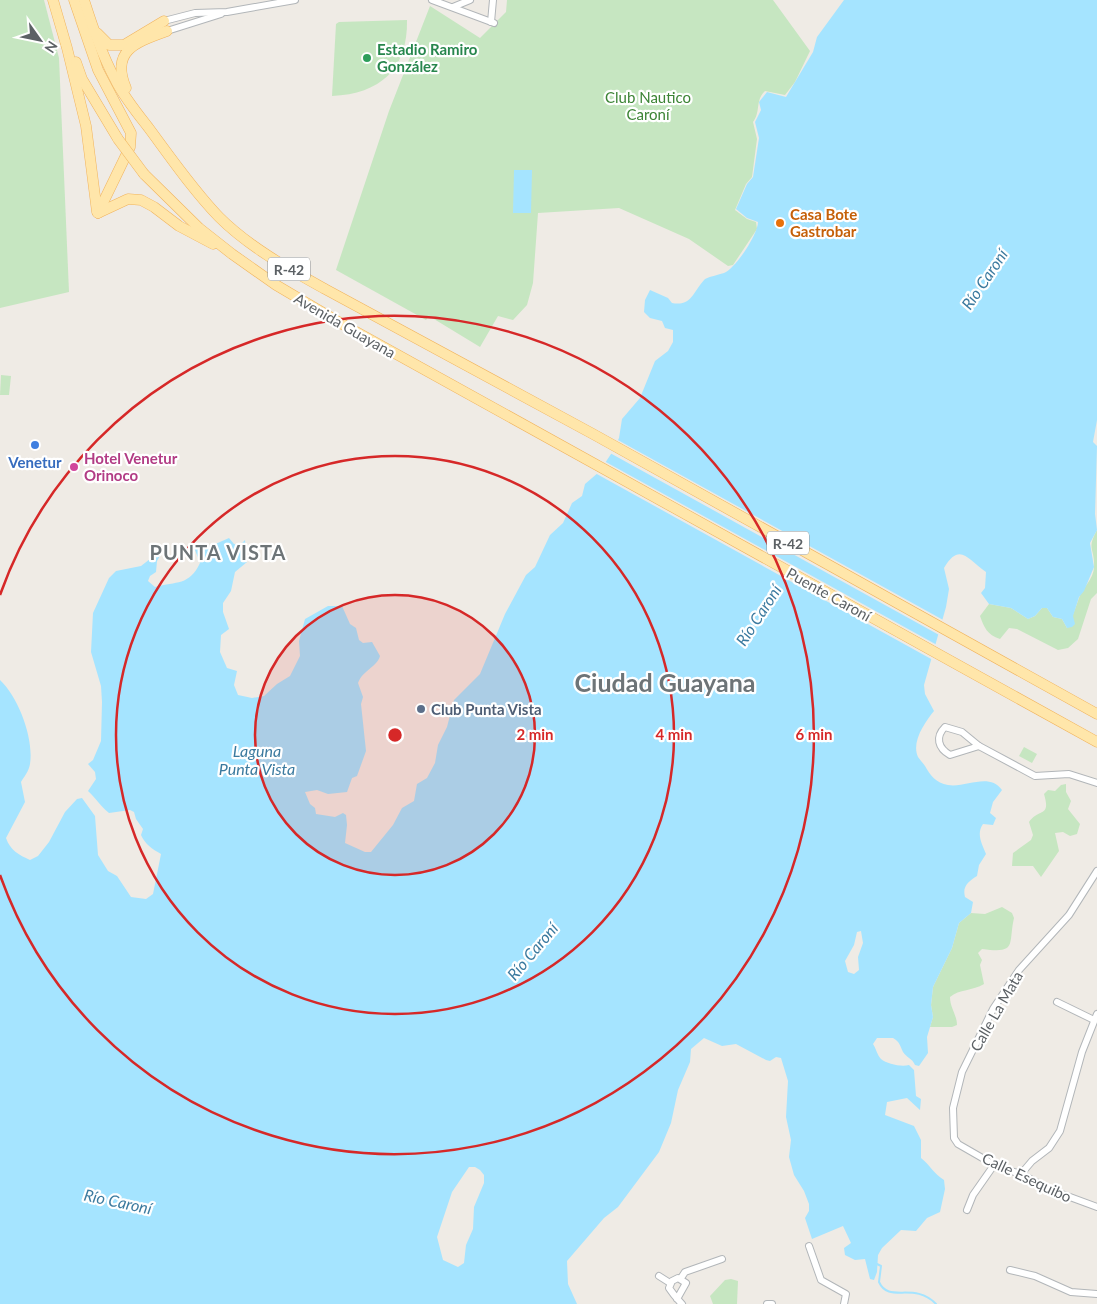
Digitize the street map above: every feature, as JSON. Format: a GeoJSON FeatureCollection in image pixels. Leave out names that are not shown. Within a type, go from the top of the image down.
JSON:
{"type":"FeatureCollection","features":[{"type":"Feature","properties":{"kind":"main road","name":"Avenida Guayana"},"geometry":{"type":"LineString","coordinates":[[53,0],[82,79],[118,139],[144,174],[199,228],[276,285],[342,324],[580,456]]}},
{"type":"Feature","properties":{"kind":"main road"},"geometry":{"type":"LineString","coordinates":[[53,0],[86,126],[98,213]]}},
{"type":"Feature","properties":{"kind":"main road"},"geometry":{"type":"LineString","coordinates":[[74,0],[90,51],[131,133],[130,147],[98,213]]}},
{"type":"Feature","properties":{"kind":"main road","name":"Avenida Guayana"},"geometry":{"type":"LineString","coordinates":[[85,4],[92,29],[116,82],[170,156],[220,217],[284,266],[593,434]]}},
{"type":"Feature","properties":{"kind":"main road"},"geometry":{"type":"LineString","coordinates":[[85,4],[98,33],[109,45],[124,45],[166,26]]}},
{"type":"Feature","properties":{"kind":"main road"},"geometry":{"type":"LineString","coordinates":[[132,106],[122,79],[121,62],[125,54],[139,42],[166,26]]}},
{"type":"Feature","properties":{"kind":"main road"},"geometry":{"type":"LineString","coordinates":[[98,213],[128,199],[141,200],[154,207],[179,226],[232,254]]}},
{"type":"Feature","properties":{"kind":"main road","name":"Puente Caroní"},"geometry":{"type":"LineString","coordinates":[[593,434],[1097,714]]}},
{"type":"Feature","properties":{"kind":"main road","name":"Puente Caroní"},"geometry":{"type":"LineString","coordinates":[[580,456],[1097,742]]}},
{"type":"Feature","properties":{"kind":"street"},"geometry":{"type":"LineString","coordinates":[[166,26],[227,12],[295,0]]}},
{"type":"Feature","properties":{"kind":"street"},"geometry":{"type":"LineString","coordinates":[[432,0],[493,23],[493,0]]}},
{"type":"Feature","properties":{"kind":"street"},"geometry":{"type":"LineString","coordinates":[[454,7],[470,0]]}},
{"type":"Feature","properties":{"kind":"street"},"geometry":{"type":"LineString","coordinates":[[166,26],[195,13],[227,12]]}},
{"type":"Feature","properties":{"kind":"street"},"geometry":{"type":"LineString","coordinates":[[979,746],[950,755],[940,746],[939,735],[945,727],[962,732],[979,746],[1035,776],[1069,774],[1097,783]]}},
{"type":"Feature","properties":{"kind":"street","name":"Calle La Mata"},"geometry":{"type":"LineString","coordinates":[[958,1144],[954,1140],[953,1132],[954,1098],[962,1072],[984,1024],[1019,970],[1065,921],[1097,871]]}},
{"type":"Feature","properties":{"kind":"street"},"geometry":{"type":"LineString","coordinates":[[1021,1174],[1032,1160],[1049,1148],[1060,1131],[1082,1052],[1096,1017],[1057,1002]]}},
{"type":"Feature","properties":{"kind":"street","name":"Calle Esequibo"},"geometry":{"type":"LineString","coordinates":[[958,1144],[994,1165],[1021,1174],[1054,1192],[1097,1207]]}},
{"type":"Feature","properties":{"kind":"street"},"geometry":{"type":"LineString","coordinates":[[968,1210],[973,1195],[994,1165]]}},
{"type":"Feature","properties":{"kind":"street"},"geometry":{"type":"LineString","coordinates":[[809,1246],[822,1280],[843,1291],[846,1297],[844,1304]]}},
{"type":"Feature","properties":{"kind":"street"},"geometry":{"type":"LineString","coordinates":[[681,1278],[685,1272],[722,1259]]}},
{"type":"Feature","properties":{"kind":"street"},"geometry":{"type":"LineString","coordinates":[[1010,1270],[1034,1276],[1071,1292],[1097,1294]]}},
{"type":"Feature","properties":{"kind":"street"},"geometry":{"type":"LineString","coordinates":[[659,1276],[669,1286],[679,1301]]}},
{"type":"Feature","properties":{"kind":"street"},"geometry":{"type":"LineString","coordinates":[[669,1286],[675,1278],[681,1278],[686,1281],[686,1286],[679,1301]]}},
{"type":"Feature","properties":{"kind":"street"},"geometry":{"type":"LineString","coordinates":[[767,1304],[772,1304]]}},
{"type":"Feature","properties":{"kind":"green space"},"geometry":{"type":"Polygon","coordinates":[[[0,0],[44,0],[59,58],[69,292],[0,308],[0,0]]]}},
{"type":"Feature","properties":{"kind":"green space","name":"Club Nautico Caroní"},"geometry":{"type":"Polygon","coordinates":[[[507,0],[773,0],[810,51],[795,82],[785,95],[765,91],[760,98],[757,114],[753,122],[757,139],[752,177],[746,184],[735,210],[747,219],[756,222],[757,229],[733,265],[728,266],[689,239],[619,208],[538,213],[533,283],[527,305],[513,320],[498,316],[480,347],[429,316],[426,320],[336,270],[389,111],[430,6],[480,38],[506,12],[507,0]]]}},
{"type":"Feature","properties":{"kind":"green space","name":"Estadio Ramiro González"},"geometry":{"type":"Polygon","coordinates":[[[407,20],[406,37],[402,52],[388,76],[364,90],[332,96],[336,24],[339,22],[407,20]]]}},
{"type":"Feature","properties":{"kind":"green space"},"geometry":{"type":"Polygon","coordinates":[[[1,375],[11,376],[9,395],[0,395],[1,375]]]}},
{"type":"Feature","properties":{"kind":"green space"},"geometry":{"type":"Polygon","coordinates":[[[1097,530],[1097,593],[1091,599],[1078,639],[1068,648],[1058,650],[1017,629],[1009,628],[1000,639],[989,633],[980,616],[989,604],[1011,608],[1028,619],[1035,616],[1042,608],[1047,608],[1053,617],[1062,619],[1067,628],[1093,571],[1094,561],[1091,545],[1097,530]]]}},
{"type":"Feature","properties":{"kind":"green space"},"geometry":{"type":"Polygon","coordinates":[[[1024,747],[1037,754],[1032,763],[1019,756],[1024,747]]]}},
{"type":"Feature","properties":{"kind":"green space"},"geometry":{"type":"Polygon","coordinates":[[[1066,784],[1066,792],[1071,801],[1068,809],[1080,824],[1077,834],[1070,836],[1063,832],[1055,833],[1059,851],[1041,877],[1033,866],[1012,866],[1013,853],[1031,840],[1033,835],[1029,822],[1045,810],[1044,794],[1048,790],[1055,791],[1061,785],[1066,784]]]}},
{"type":"Feature","properties":{"kind":"green space"},"geometry":{"type":"Polygon","coordinates":[[[1002,907],[1012,913],[1014,918],[1009,945],[1001,950],[982,949],[978,953],[982,960],[980,965],[984,984],[950,997],[957,1025],[952,1027],[930,1027],[933,1017],[931,1005],[933,987],[952,948],[959,923],[971,913],[985,914],[1002,907]]]}},
{"type":"Feature","properties":{"kind":"green space"},"geometry":{"type":"Polygon","coordinates":[[[725,1280],[738,1281],[737,1304],[713,1304],[710,1296],[725,1280]]]}},
{"type":"Feature","properties":{"kind":"water"},"geometry":{"type":"Polygon","coordinates":[[[844,0],[1097,0],[1097,420],[1093,442],[1097,446],[1095,514],[1097,530],[1090,543],[1094,567],[1084,591],[1079,597],[1073,616],[1075,624],[1067,628],[1062,619],[1053,617],[1047,608],[1042,608],[1035,616],[1028,619],[1011,608],[989,604],[981,593],[985,588],[986,572],[964,555],[955,556],[944,568],[949,589],[946,607],[924,685],[925,694],[934,711],[920,733],[916,751],[929,772],[940,782],[955,785],[984,781],[997,785],[1002,790],[993,802],[990,813],[996,818],[993,825],[983,824],[980,832],[980,839],[986,854],[979,865],[977,876],[969,882],[964,890],[965,897],[973,902],[971,913],[959,923],[952,948],[933,987],[931,1005],[933,1017],[927,1037],[928,1053],[919,1066],[915,1065],[893,1038],[877,1038],[873,1044],[884,1061],[890,1064],[909,1065],[914,1070],[916,1096],[921,1099],[920,1110],[907,1098],[887,1102],[885,1115],[914,1126],[921,1140],[921,1158],[944,1180],[945,1189],[940,1212],[927,1218],[916,1231],[901,1230],[882,1248],[878,1255],[877,1272],[874,1280],[870,1279],[865,1259],[855,1260],[845,1255],[844,1248],[851,1243],[843,1226],[812,1239],[805,1218],[809,1211],[809,1204],[804,1191],[794,1175],[789,1157],[791,1140],[786,1117],[788,1081],[781,1058],[776,1057],[770,1061],[766,1060],[736,1044],[722,1046],[704,1038],[691,1049],[690,1062],[678,1090],[671,1123],[659,1152],[618,1207],[604,1218],[567,1261],[568,1284],[577,1304],[0,1304],[0,680],[13,697],[24,719],[31,754],[29,767],[21,782],[25,802],[6,838],[12,849],[30,860],[38,856],[49,842],[65,812],[77,799],[82,798],[95,816],[98,855],[108,871],[117,876],[131,897],[146,899],[153,894],[161,854],[149,846],[141,835],[143,829],[136,819],[134,812],[130,810],[109,813],[88,791],[96,779],[95,772],[88,764],[93,760],[101,741],[101,686],[91,652],[93,613],[109,578],[116,571],[141,566],[159,552],[161,554],[157,561],[156,572],[150,576],[148,581],[155,587],[176,583],[191,576],[200,563],[192,542],[204,549],[229,538],[234,544],[240,545],[245,540],[247,562],[235,572],[231,591],[223,603],[223,612],[229,629],[221,635],[220,652],[227,668],[237,671],[234,685],[238,695],[252,698],[264,696],[277,684],[290,676],[300,656],[299,641],[305,619],[328,606],[342,606],[350,624],[356,628],[359,640],[363,643],[372,642],[380,656],[358,683],[363,697],[361,704],[366,751],[357,776],[352,778],[347,792],[328,794],[317,790],[305,792],[310,804],[315,808],[316,814],[335,817],[343,813],[346,815],[345,843],[365,852],[371,852],[393,825],[402,808],[414,801],[417,784],[427,778],[435,763],[438,745],[447,727],[454,700],[480,674],[505,614],[526,575],[535,567],[550,535],[563,523],[572,503],[582,496],[585,484],[599,472],[613,451],[619,438],[622,419],[640,398],[655,361],[668,351],[673,342],[673,330],[665,328],[662,321],[650,318],[644,312],[645,300],[650,290],[668,298],[672,303],[679,304],[684,302],[692,297],[705,279],[729,270],[740,258],[750,242],[758,222],[747,218],[736,209],[747,184],[753,177],[759,138],[755,122],[761,110],[759,102],[767,92],[786,97],[813,52],[817,37],[844,0]],[[861,931],[857,932],[854,945],[845,961],[848,972],[854,974],[859,970],[858,957],[863,943],[861,931]],[[469,1167],[452,1192],[437,1237],[443,1260],[458,1267],[464,1263],[466,1245],[473,1229],[474,1207],[484,1183],[484,1175],[480,1170],[475,1167],[469,1167]]]}},
{"type":"Feature","properties":{"kind":"water"},"geometry":{"type":"Polygon","coordinates":[[[514,170],[532,170],[531,213],[513,213],[514,170]]]}},
{"type":"Feature","properties":{"kind":"pier"},"geometry":{"type":"Polygon","coordinates":[[[616,439],[945,621],[941,636],[610,453],[616,439]]]}},
{"type":"Feature","properties":{"kind":"pier"},"geometry":{"type":"Polygon","coordinates":[[[604,461],[937,645],[933,660],[595,473],[604,461]]]}},
{"type":"Feature","properties":{"kind":"waterway"},"geometry":{"type":"LineString","coordinates":[[877,1264],[881,1266],[879,1282],[883,1288],[896,1293],[919,1294],[928,1297],[936,1304]]}},
{"type":"Feature","properties":{"kind":"place","name":"Estadio Ramiro González"},"geometry":{"type":"Point","coordinates":[367,58]}},
{"type":"Feature","properties":{"kind":"place","name":"Casa Bote Gastrobar"},"geometry":{"type":"Point","coordinates":[780,223]}},
{"type":"Feature","properties":{"kind":"place","name":"Venetur"},"geometry":{"type":"Point","coordinates":[35,445]}},
{"type":"Feature","properties":{"kind":"place","name":"Hotel Venetur Orinoco"},"geometry":{"type":"Point","coordinates":[74,467]}},
{"type":"Feature","properties":{"kind":"place","name":"Club Punta Vista"},"geometry":{"type":"Point","coordinates":[421,709]}},
{"type":"Feature","properties":{"kind":"district","name":"PUNTA VISTA"},"geometry":{"type":"Point","coordinates":[218,552]}},
{"type":"Feature","properties":{"kind":"district","name":"Ciudad Guayana"},"geometry":{"type":"Point","coordinates":[665,682]}},
{"type":"Feature","properties":{"kind":"water label","name":"Río Caroní"},"geometry":{"type":"Point","coordinates":[984,279]}},
{"type":"Feature","properties":{"kind":"water label","name":"Río Caroní"},"geometry":{"type":"Point","coordinates":[758,615]}},
{"type":"Feature","properties":{"kind":"water label","name":"Laguna Punta Vista"},"geometry":{"type":"Point","coordinates":[257,759]}},
{"type":"Feature","properties":{"kind":"water label","name":"Río Caroní"},"geometry":{"type":"Point","coordinates":[532,951]}},
{"type":"Feature","properties":{"kind":"water label","name":"Río Caroní"},"geometry":{"type":"Point","coordinates":[118,1201]}}]}
